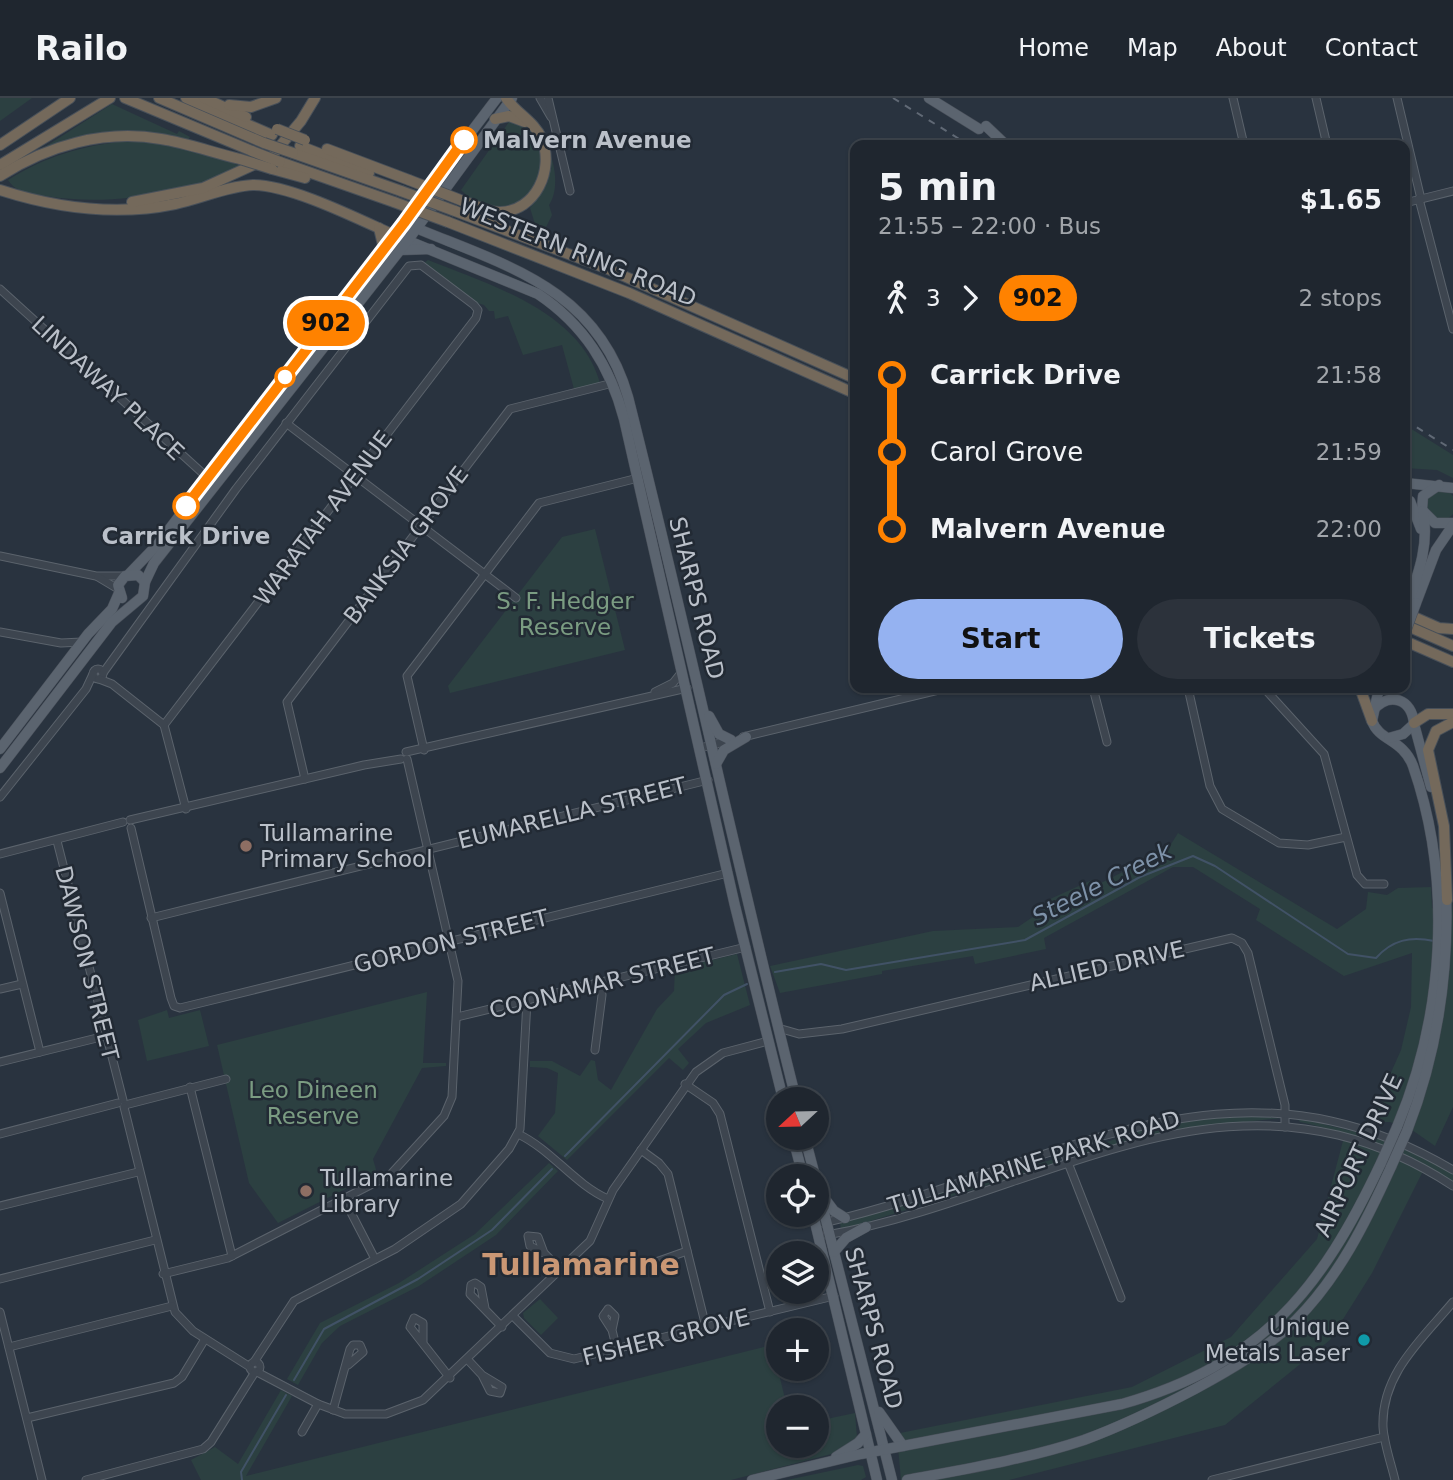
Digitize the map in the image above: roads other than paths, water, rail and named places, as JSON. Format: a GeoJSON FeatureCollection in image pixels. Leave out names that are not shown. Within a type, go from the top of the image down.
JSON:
{"type":"FeatureCollection","features":[{"type":"Feature","properties":{"kind":"highway"},"geometry":{"type":"LineString","coordinates":[[0,145],[70,98]]}},
{"type":"Feature","properties":{"kind":"highway"},"geometry":{"type":"LineString","coordinates":[[0,165],[99,98]]}},
{"type":"Feature","properties":{"kind":"highway"},"geometry":{"type":"LineString","coordinates":[[0,165],[110,98]]}},
{"type":"Feature","properties":{"kind":"highway"},"geometry":{"type":"LineString","coordinates":[[125,98],[252,151],[276,165]]}},
{"type":"Feature","properties":{"kind":"highway","name":"WESTERN RING ROAD"},"geometry":{"type":"LineString","coordinates":[[159,98],[271,136],[459,206],[850,376]]}},
{"type":"Feature","properties":{"kind":"highway"},"geometry":{"type":"LineString","coordinates":[[186,98],[271,136],[405,186]]}},
{"type":"Feature","properties":{"kind":"highway"},"geometry":{"type":"LineString","coordinates":[[204,98],[271,136]]}},
{"type":"Feature","properties":{"kind":"highway"},"geometry":{"type":"LineString","coordinates":[[210,98],[251,107],[276,98]]}},
{"type":"Feature","properties":{"kind":"highway"},"geometry":{"type":"LineString","coordinates":[[36,199],[123,204],[183,194],[216,184],[272,154],[301,121],[315,98]]}},
{"type":"Feature","properties":{"kind":"highway"},"geometry":{"type":"LineString","coordinates":[[459,206],[502,212],[522,205],[534,194],[542,181],[546,163],[541,138],[509,99]]}},
{"type":"Feature","properties":{"kind":"highway"},"geometry":{"type":"LineString","coordinates":[[495,119],[509,116],[531,124]]}},
{"type":"Feature","properties":{"kind":"highway"},"geometry":{"type":"LineString","coordinates":[[0,176],[51,150],[109,137],[162,139],[240,159],[276,165]]}},
{"type":"Feature","properties":{"kind":"highway","name":"WESTERN RING ROAD"},"geometry":{"type":"LineString","coordinates":[[276,165],[394,202],[629,293],[850,391]]}},
{"type":"Feature","properties":{"kind":"highway"},"geometry":{"type":"LineString","coordinates":[[0,190],[68,206],[129,209],[180,203],[241,186],[266,186],[283,189],[394,235]]}},
{"type":"Feature","properties":{"kind":"highway"},"geometry":{"type":"LineString","coordinates":[[379,228],[384,249]]}},
{"type":"Feature","properties":{"kind":"highway"},"geometry":{"type":"LineString","coordinates":[[1410,614],[1439,628],[1453,629]]}},
{"type":"Feature","properties":{"kind":"highway"},"geometry":{"type":"LineString","coordinates":[[1410,627],[1453,646]]}},
{"type":"Feature","properties":{"kind":"highway"},"geometry":{"type":"LineString","coordinates":[[1410,643],[1453,662]]}},
{"type":"Feature","properties":{"kind":"highway"},"geometry":{"type":"LineString","coordinates":[[1362,693],[1372,715]]}},
{"type":"Feature","properties":{"kind":"highway"},"geometry":{"type":"LineString","coordinates":[[1414,723],[1428,714],[1453,714]]}},
{"type":"Feature","properties":{"kind":"highway"},"geometry":{"type":"LineString","coordinates":[[1444,906],[1444,826],[1428,750],[1436,732],[1453,722]]}},
{"type":"Feature","properties":{"kind":"main road"},"geometry":{"type":"LineString","coordinates":[[0,768],[70,658],[112,609],[127,575],[145,560],[497,98]]}},
{"type":"Feature","properties":{"kind":"main road"},"geometry":{"type":"LineString","coordinates":[[929,98],[982,127],[998,140]]}},
{"type":"Feature","properties":{"kind":"main road"},"geometry":{"type":"LineString","coordinates":[[0,749],[77,668],[118,616],[145,592],[145,582],[154,563],[401,250],[509,99]]}},
{"type":"Feature","properties":{"kind":"main road"},"geometry":{"type":"LineString","coordinates":[[430,212],[437,237]]}},
{"type":"Feature","properties":{"kind":"main road","name":"SHARPS ROAD"},"geometry":{"type":"LineString","coordinates":[[404,223],[526,274],[566,300],[604,342],[623,379],[693,658],[700,692],[708,780],[735,906],[780,1087]]}},
{"type":"Feature","properties":{"kind":"main road","name":"SHARPS ROAD"},"geometry":{"type":"LineString","coordinates":[[394,235],[521,285],[558,308],[594,348],[613,383],[687,687],[706,747],[716,765],[793,1087]]}},
{"type":"Feature","properties":{"kind":"main road"},"geometry":{"type":"LineString","coordinates":[[401,250],[431,248]]}},
{"type":"Feature","properties":{"kind":"main road"},"geometry":{"type":"LineString","coordinates":[[558,308],[566,300]]}},
{"type":"Feature","properties":{"kind":"main road"},"geometry":{"type":"LineString","coordinates":[[296,363],[305,370]]}},
{"type":"Feature","properties":{"kind":"main road"},"geometry":{"type":"LineString","coordinates":[[1410,482],[1453,488]]}},
{"type":"Feature","properties":{"kind":"main road"},"geometry":{"type":"LineString","coordinates":[[1410,614],[1427,532],[1423,511],[1425,493],[1439,485]]}},
{"type":"Feature","properties":{"kind":"main road"},"geometry":{"type":"LineString","coordinates":[[1410,502],[1435,523],[1453,524],[1436,550],[1410,606]]}},
{"type":"Feature","properties":{"kind":"main road"},"geometry":{"type":"LineString","coordinates":[[1410,507],[1422,533],[1423,558]]}},
{"type":"Feature","properties":{"kind":"main road"},"geometry":{"type":"LineString","coordinates":[[127,575],[138,575],[145,582]]}},
{"type":"Feature","properties":{"kind":"main road"},"geometry":{"type":"LineString","coordinates":[[118,591],[124,599],[136,601]]}},
{"type":"Feature","properties":{"kind":"main road"},"geometry":{"type":"LineString","coordinates":[[687,687],[691,683],[693,658]]}},
{"type":"Feature","properties":{"kind":"main road"},"geometry":{"type":"LineString","coordinates":[[700,692],[719,734],[731,740]]}},
{"type":"Feature","properties":{"kind":"main road"},"geometry":{"type":"LineString","coordinates":[[1378,693],[1372,715],[1378,733],[1388,737],[1399,736],[1414,723],[1400,693]]}},
{"type":"Feature","properties":{"kind":"main road"},"geometry":{"type":"LineString","coordinates":[[1372,715],[1389,700],[1406,703]]}},
{"type":"Feature","properties":{"kind":"main road","name":"AIRPORT DRIVE"},"geometry":{"type":"LineString","coordinates":[[907,1480],[1063,1446],[1121,1426],[1251,1357],[1297,1319],[1331,1278],[1351,1248],[1402,1129],[1432,1048],[1441,968],[1444,906],[1440,828],[1414,723]]}},
{"type":"Feature","properties":{"kind":"main road"},"geometry":{"type":"LineString","coordinates":[[716,765],[724,750],[746,737]]}},
{"type":"Feature","properties":{"kind":"main road","name":"AIRPORT DRIVE"},"geometry":{"type":"LineString","coordinates":[[1388,737],[1405,751],[1415,771],[1444,906]]}},
{"type":"Feature","properties":{"kind":"main road"},"geometry":{"type":"LineString","coordinates":[[735,906],[747,903]]}},
{"type":"Feature","properties":{"kind":"main road"},"geometry":{"type":"LineString","coordinates":[[768,1041],[773,1032],[770,1021],[774,1015]]}},
{"type":"Feature","properties":{"kind":"main road","name":"AIRPORT DRIVE"},"geometry":{"type":"LineString","coordinates":[[751,1480],[870,1452],[1122,1404],[1160,1392],[1227,1360],[1277,1323],[1313,1283],[1386,1165]]}},
{"type":"Feature","properties":{"kind":"main road"},"geometry":{"type":"LineString","coordinates":[[829,1204],[834,1211],[845,1218]]}},
{"type":"Feature","properties":{"kind":"main road","name":"SHARPS ROAD"},"geometry":{"type":"LineString","coordinates":[[821,1227],[834,1296],[877,1480]]}},
{"type":"Feature","properties":{"kind":"main road","name":"SHARPS ROAD"},"geometry":{"type":"LineString","coordinates":[[822,1227],[834,1252],[892,1480]]}},
{"type":"Feature","properties":{"kind":"main road"},"geometry":{"type":"LineString","coordinates":[[834,1252],[846,1238],[866,1227]]}},
{"type":"Feature","properties":{"kind":"main road"},"geometry":{"type":"LineString","coordinates":[[873,1401],[894,1437],[903,1446]]}},
{"type":"Feature","properties":{"kind":"main road"},"geometry":{"type":"LineString","coordinates":[[827,1462],[858,1443],[866,1434]]}},
{"type":"Feature","properties":{"kind":"main road"},"geometry":{"type":"LineString","coordinates":[[926,1480],[940,1474]]}},
{"type":"Feature","properties":{"kind":"street"},"geometry":{"type":"LineString","coordinates":[[540,98],[551,117]]}},
{"type":"Feature","properties":{"kind":"street"},"geometry":{"type":"LineString","coordinates":[[548,98],[570,191]]}},
{"type":"Feature","properties":{"kind":"street"},"geometry":{"type":"LineString","coordinates":[[1233,98],[1243,140]]}},
{"type":"Feature","properties":{"kind":"street"},"geometry":{"type":"LineString","coordinates":[[1316,98],[1326,140]]}},
{"type":"Feature","properties":{"kind":"street"},"geometry":{"type":"LineString","coordinates":[[1397,98],[1407,140]]}},
{"type":"Feature","properties":{"kind":"street"},"geometry":{"type":"LineString","coordinates":[[1410,153],[1453,329]]}},
{"type":"Feature","properties":{"kind":"street"},"geometry":{"type":"LineString","coordinates":[[1410,202],[1453,191]]}},
{"type":"Feature","properties":{"kind":"street","name":"WARATAH AVENUE"},"geometry":{"type":"LineString","coordinates":[[164,725],[476,317],[478,310],[421,265],[413,264],[286,423]]}},
{"type":"Feature","properties":{"kind":"street","name":"LINDAWAY PLACE"},"geometry":{"type":"LineString","coordinates":[[0,289],[216,485]]}},
{"type":"Feature","properties":{"kind":"street","name":"BANKSIA GROVE"},"geometry":{"type":"LineString","coordinates":[[305,779],[287,702],[510,409],[613,383]]}},
{"type":"Feature","properties":{"kind":"street"},"geometry":{"type":"LineString","coordinates":[[0,797],[110,660],[286,423],[516,598]]}},
{"type":"Feature","properties":{"kind":"street"},"geometry":{"type":"LineString","coordinates":[[245,447],[256,463]]}},
{"type":"Feature","properties":{"kind":"street"},"geometry":{"type":"LineString","coordinates":[[239,456],[256,463]]}},
{"type":"Feature","properties":{"kind":"street"},"geometry":{"type":"LineString","coordinates":[[423,750],[407,677],[539,503],[638,478]]}},
{"type":"Feature","properties":{"kind":"street"},"geometry":{"type":"LineString","coordinates":[[0,556],[96,576],[127,575]]}},
{"type":"Feature","properties":{"kind":"street"},"geometry":{"type":"LineString","coordinates":[[96,576],[118,591]]}},
{"type":"Feature","properties":{"kind":"street"},"geometry":{"type":"LineString","coordinates":[[0,632],[61,643],[82,642]]}},
{"type":"Feature","properties":{"kind":"street"},"geometry":{"type":"LineString","coordinates":[[61,643],[70,658]]}},
{"type":"Feature","properties":{"kind":"street"},"geometry":{"type":"LineString","coordinates":[[89,652],[98,674]]}},
{"type":"Feature","properties":{"kind":"street"},"geometry":{"type":"LineString","coordinates":[[651,694],[679,678],[682,662]]}},
{"type":"Feature","properties":{"kind":"street"},"geometry":{"type":"LineString","coordinates":[[77,668],[87,668],[98,674],[164,725],[186,808]]}},
{"type":"Feature","properties":{"kind":"street"},"geometry":{"type":"LineString","coordinates":[[0,854],[687,687]]}},
{"type":"Feature","properties":{"kind":"street"},"geometry":{"type":"LineString","coordinates":[[706,747],[926,693]]}},
{"type":"Feature","properties":{"kind":"street"},"geometry":{"type":"LineString","coordinates":[[1094,693],[1107,742]]}},
{"type":"Feature","properties":{"kind":"street"},"geometry":{"type":"LineString","coordinates":[[1189,693],[1210,786],[1222,809],[1279,844],[1308,845],[1346,837]]}},
{"type":"Feature","properties":{"kind":"street"},"geometry":{"type":"LineString","coordinates":[[1269,693],[1324,754],[1357,875],[1365,884],[1384,884]]}},
{"type":"Feature","properties":{"kind":"street"},"geometry":{"type":"LineString","coordinates":[[163,1274],[232,1256],[395,1172],[444,1116],[452,1097],[459,986],[404,757]]}},
{"type":"Feature","properties":{"kind":"street","name":"EUMARELLA STREET"},"geometry":{"type":"LineString","coordinates":[[151,918],[708,780]]}},
{"type":"Feature","properties":{"kind":"street"},"geometry":{"type":"LineString","coordinates":[[128,825],[151,918]]}},
{"type":"Feature","properties":{"kind":"street","name":"DAWSON STREET"},"geometry":{"type":"LineString","coordinates":[[57,841],[172,1306],[183,1322],[205,1339],[333,1410],[368,1416],[400,1411],[431,1395],[590,1241],[608,1199],[685,1084],[704,1065],[723,1053],[768,1041]]}},
{"type":"Feature","properties":{"kind":"street","name":"GORDON STREET"},"geometry":{"type":"LineString","coordinates":[[151,918],[174,1006],[183,1008],[728,873]]}},
{"type":"Feature","properties":{"kind":"street"},"geometry":{"type":"LineString","coordinates":[[0,893],[3,917],[40,1052]]}},
{"type":"Feature","properties":{"kind":"street","name":"ALLIED DRIVE"},"geometry":{"type":"LineString","coordinates":[[778,1028],[799,1034],[842,1029],[1232,938],[1242,943],[1248,953],[1286,1113]]}},
{"type":"Feature","properties":{"kind":"street","name":"COONAMAR STREET"},"geometry":{"type":"LineString","coordinates":[[457,1017],[746,947]]}},
{"type":"Feature","properties":{"kind":"street"},"geometry":{"type":"LineString","coordinates":[[595,1050],[602,995],[600,983]]}},
{"type":"Feature","properties":{"kind":"street"},"geometry":{"type":"LineString","coordinates":[[0,989],[22,984]]}},
{"type":"Feature","properties":{"kind":"street"},"geometry":{"type":"LineString","coordinates":[[86,1480],[203,1449],[214,1438],[294,1301],[375,1259],[461,1204],[518,1134],[527,1001]]}},
{"type":"Feature","properties":{"kind":"street"},"geometry":{"type":"LineString","coordinates":[[783,1048],[799,1034]]}},
{"type":"Feature","properties":{"kind":"street"},"geometry":{"type":"LineString","coordinates":[[0,1062],[105,1037]]}},
{"type":"Feature","properties":{"kind":"street"},"geometry":{"type":"LineString","coordinates":[[0,1134],[226,1079]]}},
{"type":"Feature","properties":{"kind":"street"},"geometry":{"type":"LineString","coordinates":[[685,1084],[713,1103],[720,1114],[770,1312]]}},
{"type":"Feature","properties":{"kind":"street"},"geometry":{"type":"LineString","coordinates":[[190,1087],[232,1256]]}},
{"type":"Feature","properties":{"kind":"street","name":"TULLAMARINE PARK ROAD"},"geometry":{"type":"LineString","coordinates":[[829,1223],[1173,1117],[1227,1111],[1286,1113],[1370,1130],[1423,1153],[1453,1170]]}},
{"type":"Feature","properties":{"kind":"street"},"geometry":{"type":"LineString","coordinates":[[1285,1127],[1286,1113]]}},
{"type":"Feature","properties":{"kind":"street","name":"TULLAMARINE PARK ROAD"},"geometry":{"type":"LineString","coordinates":[[829,1226],[866,1227],[1068,1163],[1184,1130],[1229,1125],[1285,1127],[1353,1140],[1399,1157],[1453,1186]]}},
{"type":"Feature","properties":{"kind":"street"},"geometry":{"type":"LineString","coordinates":[[518,1134],[534,1142],[589,1189],[608,1199]]}},
{"type":"Feature","properties":{"kind":"street"},"geometry":{"type":"LineString","coordinates":[[640,1150],[659,1163],[668,1174],[706,1327]]}},
{"type":"Feature","properties":{"kind":"street"},"geometry":{"type":"LineString","coordinates":[[1063,1150],[1121,1298]]}},
{"type":"Feature","properties":{"kind":"street"},"geometry":{"type":"LineString","coordinates":[[0,1206],[138,1172]]}},
{"type":"Feature","properties":{"kind":"street"},"geometry":{"type":"LineString","coordinates":[[344,1199],[375,1259]]}},
{"type":"Feature","properties":{"kind":"street"},"geometry":{"type":"LineString","coordinates":[[0,1279],[155,1240]]}},
{"type":"Feature","properties":{"kind":"street"},"geometry":{"type":"LineString","coordinates":[[653,1263],[687,1251]]}},
{"type":"Feature","properties":{"kind":"street"},"geometry":{"type":"LineString","coordinates":[[544,1253],[561,1270]]}},
{"type":"Feature","properties":{"kind":"street","name":"FISHER GROVE"},"geometry":{"type":"LineString","coordinates":[[513,1316],[543,1348],[556,1356],[582,1359],[834,1296]]}},
{"type":"Feature","properties":{"kind":"street"},"geometry":{"type":"LineString","coordinates":[[1395,1480],[1384,1437],[1387,1388],[1401,1365],[1453,1302]]}},
{"type":"Feature","properties":{"kind":"street"},"geometry":{"type":"LineString","coordinates":[[9,1347],[172,1306]]}},
{"type":"Feature","properties":{"kind":"street"},"geometry":{"type":"LineString","coordinates":[[485,1308],[502,1327]]}},
{"type":"Feature","properties":{"kind":"street"},"geometry":{"type":"LineString","coordinates":[[0,1313],[42,1480]]}},
{"type":"Feature","properties":{"kind":"street"},"geometry":{"type":"LineString","coordinates":[[612,1330],[617,1350]]}},
{"type":"Feature","properties":{"kind":"street"},"geometry":{"type":"LineString","coordinates":[[27,1418],[174,1383],[183,1377],[205,1339]]}},
{"type":"Feature","properties":{"kind":"street"},"geometry":{"type":"LineString","coordinates":[[423,1342],[450,1378]]}},
{"type":"Feature","properties":{"kind":"street"},"geometry":{"type":"LineString","coordinates":[[468,1360],[482,1375]]}},
{"type":"Feature","properties":{"kind":"street"},"geometry":{"type":"LineString","coordinates":[[333,1410],[348,1365]]}},
{"type":"Feature","properties":{"kind":"street"},"geometry":{"type":"LineString","coordinates":[[302,1432],[318,1404]]}},
{"type":"Feature","properties":{"kind":"street"},"geometry":{"type":"LineString","coordinates":[[1212,1480],[1384,1437]]}},
{"type":"Feature","properties":{"kind":"waterway","name":"Steele Creek"},"geometry":{"type":"LineString","coordinates":[[775,972],[821,964],[846,970],[1025,940],[1140,877],[1193,856],[1215,866],[1348,954],[1376,958],[1395,943],[1409,939],[1434,941]]}},
{"type":"Feature","properties":{"kind":"waterway"},"geometry":{"type":"LineString","coordinates":[[565,1156],[724,995],[747,984]]}},
{"type":"Feature","properties":{"kind":"waterway"},"geometry":{"type":"LineString","coordinates":[[294,1380],[324,1329],[418,1279],[492,1230],[552,1169]]}},
{"type":"Feature","properties":{"kind":"waterway"},"geometry":{"type":"LineString","coordinates":[[242,1480],[241,1472],[286,1395]]}},
{"type":"Feature","properties":{"kind":"railway"},"geometry":{"type":"LineString","coordinates":[[893,98],[961,140]]}},
{"type":"Feature","properties":{"kind":"railway"},"geometry":{"type":"LineString","coordinates":[[1410,423],[1453,450]]}},
{"type":"Feature","properties":{"kind":"place","name":"Malvern Avenue"},"geometry":{"type":"Point","coordinates":[464,140]}},
{"type":"Feature","properties":{"kind":"place","name":"Carrick Drive"},"geometry":{"type":"Point","coordinates":[186,506]}},
{"type":"Feature","properties":{"kind":"place","name":"Tullamarine Primary School"},"geometry":{"type":"Point","coordinates":[246,846]}},
{"type":"Feature","properties":{"kind":"place","name":"Tullamarine Library"},"geometry":{"type":"Point","coordinates":[306,1191]}},
{"type":"Feature","properties":{"kind":"place","name":"Unique Metals Laser"},"geometry":{"type":"Point","coordinates":[1364,1340]}},
{"type":"Feature","properties":{"kind":"district","name":"Tullamarine"},"geometry":{"type":"Point","coordinates":[581,1265]}},
{"type":"Feature","properties":{"kind":"park label","name":"S. F. Hedger Reserve"},"geometry":{"type":"Point","coordinates":[565,614]}},
{"type":"Feature","properties":{"kind":"park label","name":"Leo Dineen Reserve"},"geometry":{"type":"Point","coordinates":[313,1103]}}]}
